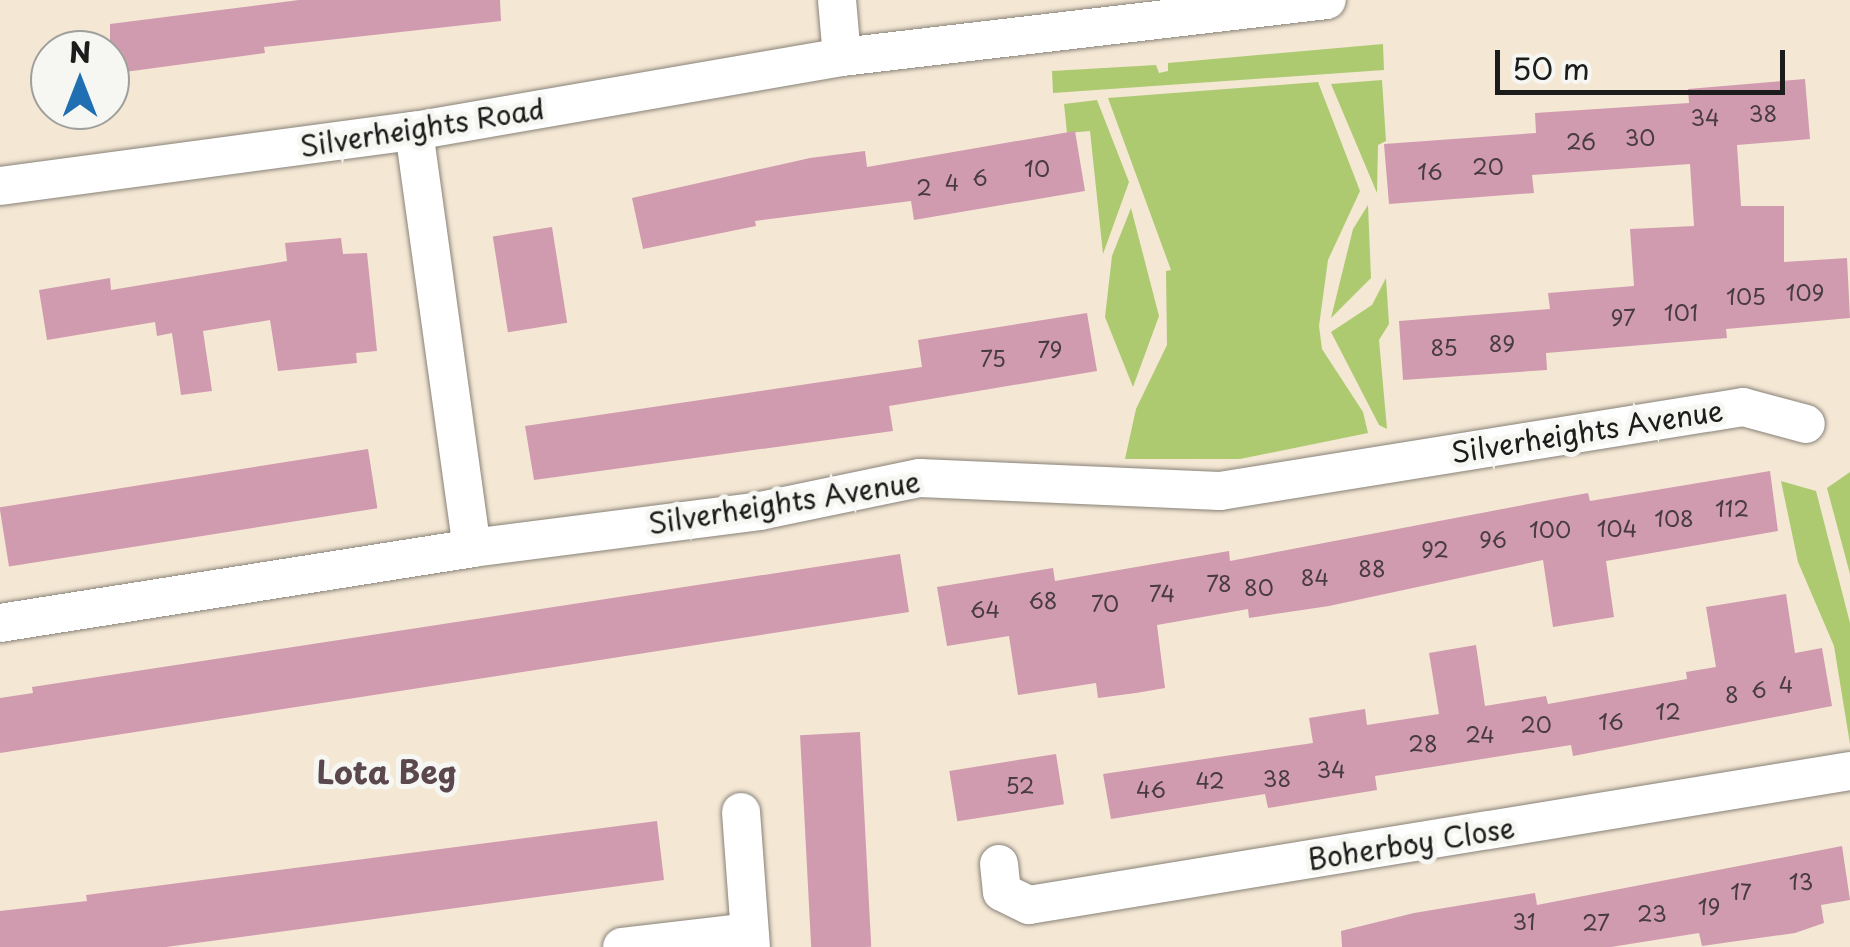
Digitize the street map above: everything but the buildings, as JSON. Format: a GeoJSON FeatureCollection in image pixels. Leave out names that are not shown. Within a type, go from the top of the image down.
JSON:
{"type":"FeatureCollection","features":[{"type":"Feature","properties":{"kind":"street"},"geometry":{"type":"LineString","coordinates":[[837,0],[842,57]]}},
{"type":"Feature","properties":{"kind":"street","name":"Silverheights Road"},"geometry":{"type":"LineString","coordinates":[[0,186],[414,131],[842,57],[1327,0]]}},
{"type":"Feature","properties":{"kind":"street"},"geometry":{"type":"LineString","coordinates":[[414,131],[472,548]]}},
{"type":"Feature","properties":{"kind":"street","name":"Silverheights Avenue"},"geometry":{"type":"LineString","coordinates":[[0,623],[472,548],[760,511],[920,478],[1220,491],[1744,407],[1806,424]]}},
{"type":"Feature","properties":{"kind":"street","name":"Boherboy Close"},"geometry":{"type":"LineString","coordinates":[[999,864],[1002,892],[1029,905],[1850,771]]}},
{"type":"Feature","properties":{"kind":"street"},"geometry":{"type":"LineString","coordinates":[[622,947],[750,939],[741,812]]}},
{"type":"Feature","properties":{"kind":"green space"},"geometry":{"type":"Polygon","coordinates":[[[1383,44],[1384,70],[1053,93],[1052,71],[1156,65],[1159,73],[1168,71],[1168,63],[1383,44]]]}},
{"type":"Feature","properties":{"kind":"green space"},"geometry":{"type":"Polygon","coordinates":[[[1382,80],[1386,141],[1378,145],[1377,193],[1331,84],[1382,80]]]}},
{"type":"Feature","properties":{"kind":"green space"},"geometry":{"type":"Polygon","coordinates":[[[1318,82],[1360,191],[1328,260],[1319,326],[1322,349],[1363,412],[1368,433],[1240,459],[1125,459],[1136,409],[1167,345],[1166,271],[1171,270],[1108,98],[1318,82]]]}},
{"type":"Feature","properties":{"kind":"green space"},"geometry":{"type":"Polygon","coordinates":[[[1097,100],[1129,182],[1103,254],[1090,131],[1067,133],[1064,104],[1097,100]]]}},
{"type":"Feature","properties":{"kind":"green space"},"geometry":{"type":"Polygon","coordinates":[[[1368,205],[1371,278],[1331,318],[1353,229],[1368,205]]]}},
{"type":"Feature","properties":{"kind":"green space"},"geometry":{"type":"Polygon","coordinates":[[[1131,208],[1159,316],[1133,387],[1105,317],[1112,256],[1131,208]]]}},
{"type":"Feature","properties":{"kind":"green space"},"geometry":{"type":"Polygon","coordinates":[[[1386,278],[1389,324],[1379,340],[1387,429],[1379,425],[1331,332],[1372,305],[1386,278]]]}},
{"type":"Feature","properties":{"kind":"green space"},"geometry":{"type":"Polygon","coordinates":[[[1850,472],[1850,574],[1827,488],[1850,472]]]}},
{"type":"Feature","properties":{"kind":"green space"},"geometry":{"type":"Polygon","coordinates":[[[1781,481],[1816,491],[1850,623],[1850,744],[1834,646],[1798,562],[1781,481]]]}},
{"type":"Feature","properties":{"kind":"district","name":"Lota Beg"},"geometry":{"type":"Point","coordinates":[387,771]}}]}
